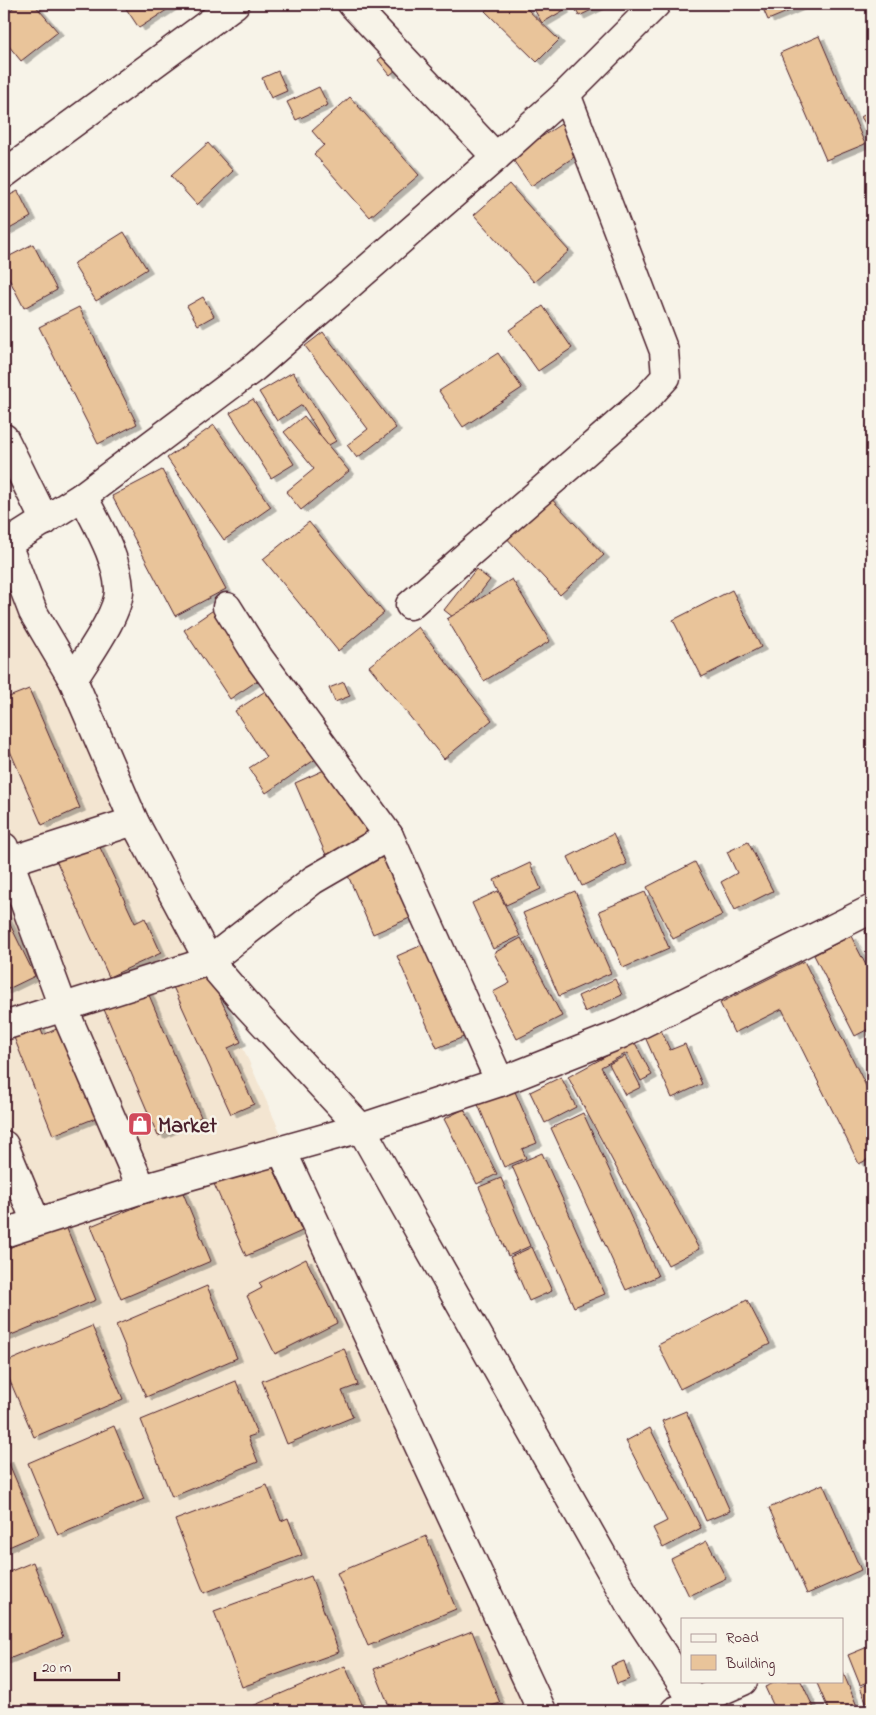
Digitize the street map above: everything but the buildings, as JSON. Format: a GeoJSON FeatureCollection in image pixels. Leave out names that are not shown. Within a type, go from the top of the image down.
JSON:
{"type":"FeatureCollection","features":[{"type":"Feature","properties":{"kind":"street"},"geometry":{"type":"LineString","coordinates":[[4,174],[235,4]]}},
{"type":"Feature","properties":{"kind":"street"},"geometry":{"type":"LineString","coordinates":[[352,4],[496,157]]}},
{"type":"Feature","properties":{"kind":"street"},"geometry":{"type":"LineString","coordinates":[[656,4],[566,94],[255,367],[83,496],[5,545],[33,612],[73,680],[134,821],[209,961],[245,1003],[361,1128],[689,1708],[741,1682]]}},
{"type":"Feature","properties":{"kind":"street"},"geometry":{"type":"LineString","coordinates":[[410,605],[644,401],[666,378],[664,351],[566,94]]}},
{"type":"Feature","properties":{"kind":"street"},"geometry":{"type":"LineString","coordinates":[[4,438],[45,521]]}},
{"type":"Feature","properties":{"kind":"street"},"geometry":{"type":"LineString","coordinates":[[73,680],[110,620],[119,590],[113,559],[83,496]]}},
{"type":"Feature","properties":{"kind":"street"},"geometry":{"type":"LineString","coordinates":[[227,607],[259,658],[389,836],[500,1082]]}},
{"type":"Feature","properties":{"kind":"street"},"geometry":{"type":"LineString","coordinates":[[134,821],[5,857],[63,1007],[142,1189]]}},
{"type":"Feature","properties":{"kind":"street"},"geometry":{"type":"LineString","coordinates":[[4,1026],[209,961],[313,880],[389,836]]}},
{"type":"Feature","properties":{"kind":"street"},"geometry":{"type":"LineString","coordinates":[[4,1232],[142,1189],[361,1128],[500,1082],[621,1034],[872,909]]}},
{"type":"Feature","properties":{"kind":"street"},"geometry":{"type":"LineString","coordinates":[[4,1145],[36,1222]]}},
{"type":"Feature","properties":{"kind":"street"},"geometry":{"type":"LineString","coordinates":[[282,1151],[542,1711]]}},
{"type":"Feature","properties":{"kind":"shaded area","name":"Market"},"geometry":{"type":"Polygon","coordinates":[[[14,530],[536,1711],[4,1711],[4,536],[14,530]]]}},
{"type":"Feature","properties":{"kind":"place","name":"Market"},"geometry":{"type":"Point","coordinates":[140,1124]}}]}
